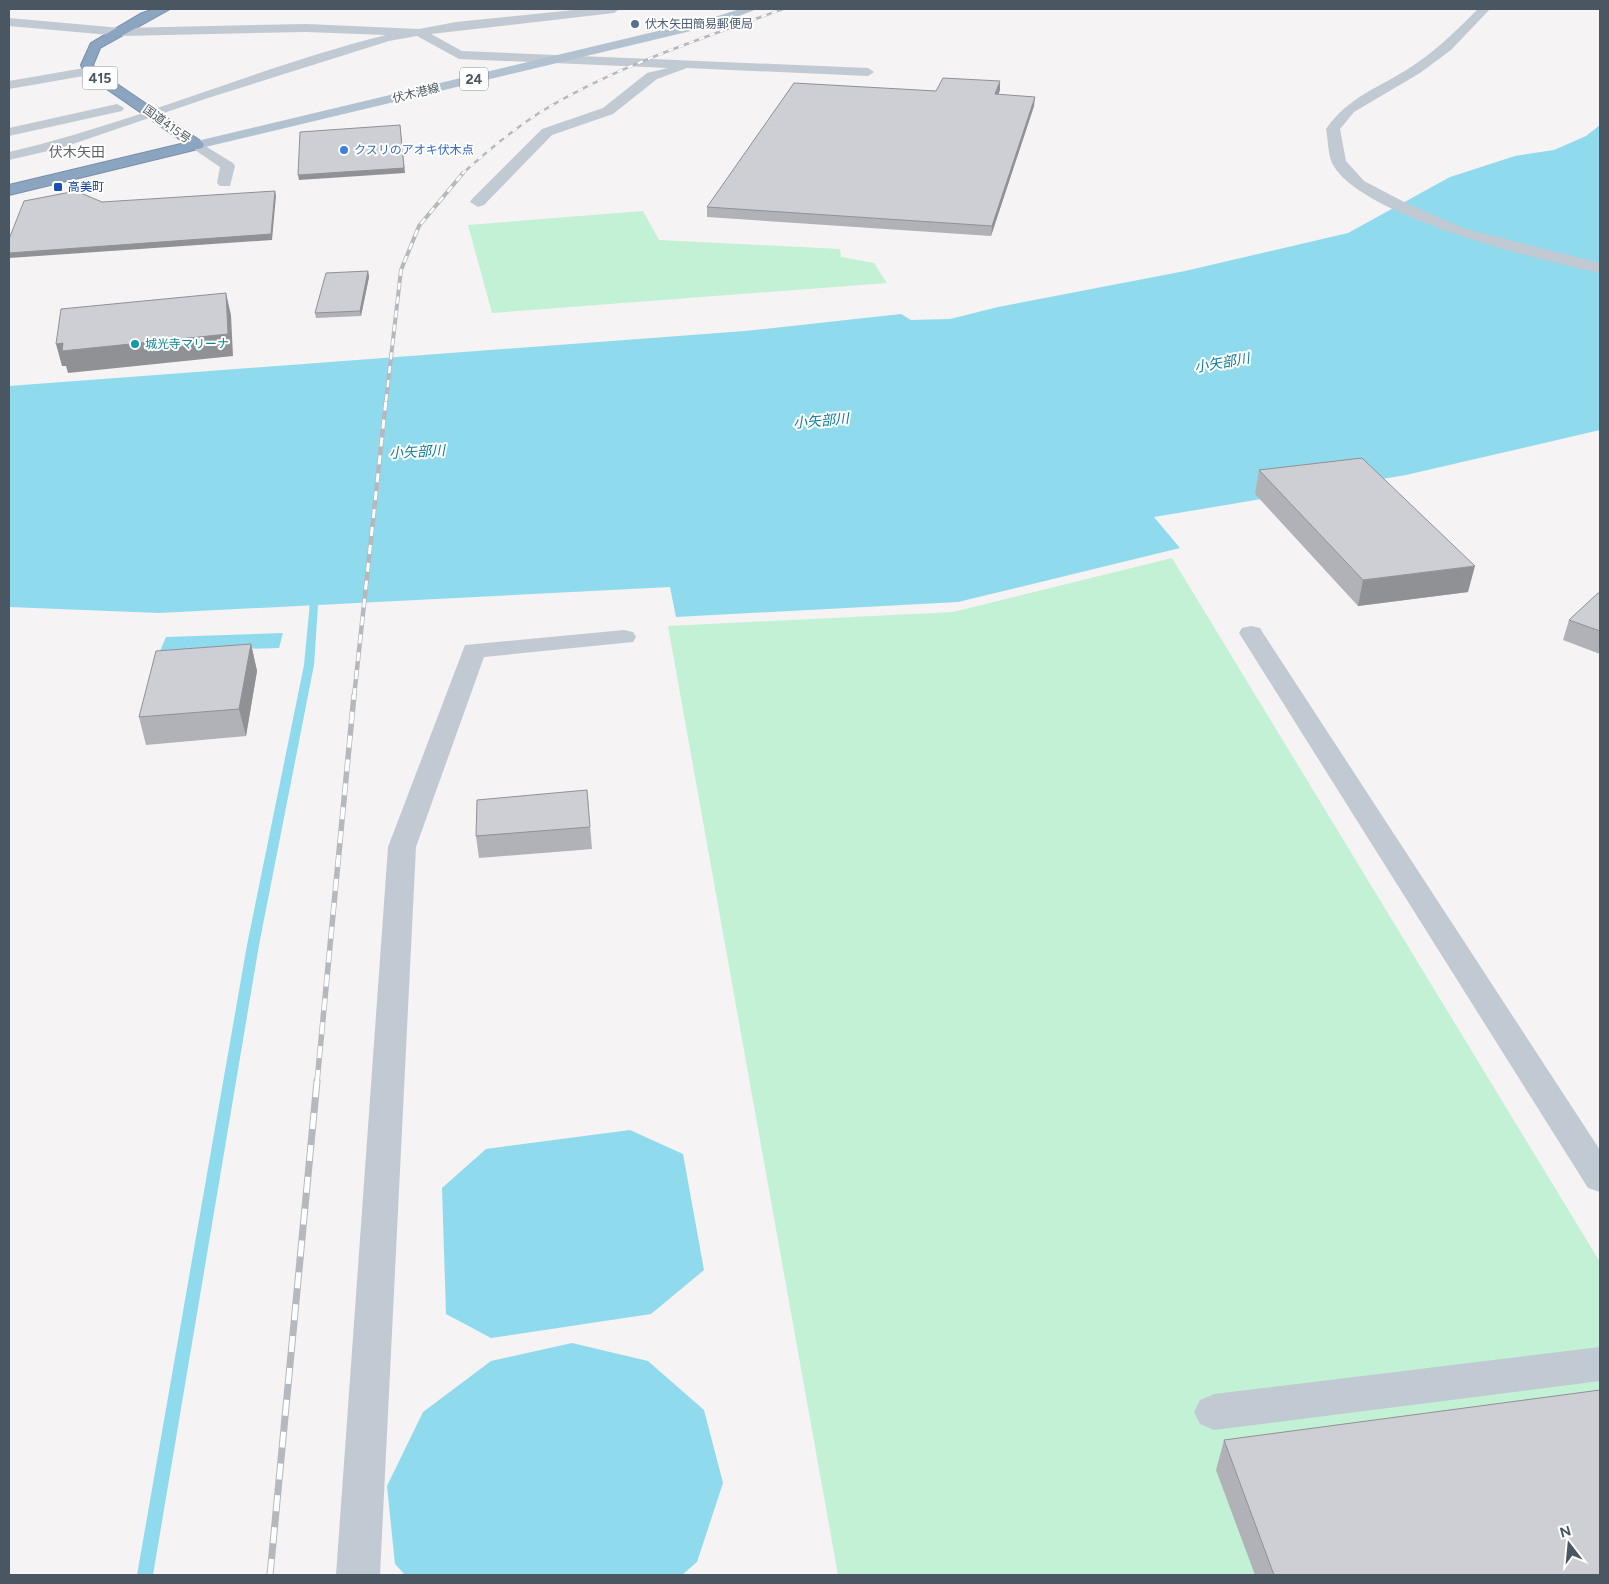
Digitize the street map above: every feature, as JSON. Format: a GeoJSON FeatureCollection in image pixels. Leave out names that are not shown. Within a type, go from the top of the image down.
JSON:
{"type":"FeatureCollection","features":[{"type":"Feature","properties":{"kind":"highway","name":"415"},"geometry":{"type":"LineString","coordinates":[[89,68],[94,46],[144,17],[164,9]]}},
{"type":"Feature","properties":{"kind":"highway","name":"国道415号"},"geometry":{"type":"LineString","coordinates":[[89,68],[197,146]]}},
{"type":"Feature","properties":{"kind":"highway","name":"国道415号"},"geometry":{"type":"LineString","coordinates":[[9,190],[197,146]]}},
{"type":"Feature","properties":{"kind":"main road","name":"伏木港線"},"geometry":{"type":"LineString","coordinates":[[197,146],[611,47],[712,22],[751,9]]}},
{"type":"Feature","properties":{"kind":"street"},"geometry":{"type":"LineString","coordinates":[[9,156],[56,145],[377,41],[456,26],[614,9]]}},
{"type":"Feature","properties":{"kind":"street"},"geometry":{"type":"LineString","coordinates":[[1484,9],[1447,47],[1415,70],[1349,108],[1333,129],[1339,162],[1359,184],[1402,207],[1460,232],[1600,268]]}},
{"type":"Feature","properties":{"kind":"street"},"geometry":{"type":"LineString","coordinates":[[440,14],[456,26]]}},
{"type":"Feature","properties":{"kind":"street"},"geometry":{"type":"LineString","coordinates":[[9,22],[121,32],[297,23],[418,32],[459,55],[552,60],[632,60],[868,72]]}},
{"type":"Feature","properties":{"kind":"street"},"geometry":{"type":"LineString","coordinates":[[611,47],[632,60]]}},
{"type":"Feature","properties":{"kind":"street"},"geometry":{"type":"LineString","coordinates":[[478,202],[546,132],[608,111],[652,76],[697,64]]}},
{"type":"Feature","properties":{"kind":"street"},"geometry":{"type":"LineString","coordinates":[[34,67],[89,68]]}},
{"type":"Feature","properties":{"kind":"street"},"geometry":{"type":"LineString","coordinates":[[9,85],[89,68]]}},
{"type":"Feature","properties":{"kind":"street"},"geometry":{"type":"LineString","coordinates":[[9,132],[138,104]]}},
{"type":"Feature","properties":{"kind":"street"},"geometry":{"type":"LineString","coordinates":[[197,146],[228,166],[225,183]]}},
{"type":"Feature","properties":{"kind":"street"},"geometry":{"type":"LineString","coordinates":[[1251,633],[1600,1178]]}},
{"type":"Feature","properties":{"kind":"street"},"geometry":{"type":"LineString","coordinates":[[358,1575],[402,847],[474,650],[624,637]]}},
{"type":"Feature","properties":{"kind":"street"},"geometry":{"type":"LineString","coordinates":[[1214,1412],[1600,1364]]}},
{"type":"Feature","properties":{"kind":"green space"},"geometry":{"type":"Polygon","coordinates":[[[643,211],[659,240],[840,249],[841,257],[874,263],[887,283],[492,313],[468,225],[643,211]]]}},
{"type":"Feature","properties":{"kind":"green space"},"geometry":{"type":"Polygon","coordinates":[[[1172,558],[1600,1262],[1600,1575],[838,1575],[668,626],[953,612],[1172,558]]]}},
{"type":"Feature","properties":{"kind":"water","name":"小矢部川"},"geometry":{"type":"Polygon","coordinates":[[[1600,125],[1600,430],[1406,475],[1154,517],[1180,548],[958,602],[676,617],[670,587],[159,613],[9,607],[9,386],[745,331],[901,314],[911,320],[950,319],[998,307],[1185,271],[1348,233],[1450,177],[1515,156],[1554,150],[1586,136],[1600,125]]]}},
{"type":"Feature","properties":{"kind":"water"},"geometry":{"type":"Polygon","coordinates":[[[283,633],[279,648],[160,651],[166,637],[283,633]]]}},
{"type":"Feature","properties":{"kind":"water"},"geometry":{"type":"Polygon","coordinates":[[[630,1130],[683,1154],[704,1270],[651,1314],[491,1338],[446,1314],[442,1188],[486,1149],[630,1130]]]}},
{"type":"Feature","properties":{"kind":"water"},"geometry":{"type":"Polygon","coordinates":[[[572,1343],[648,1361],[704,1410],[723,1483],[697,1562],[682,1575],[405,1575],[395,1564],[387,1486],[423,1412],[491,1361],[572,1343]]]}},
{"type":"Feature","properties":{"kind":"building"},"geometry":{"type":"Polygon","coordinates":[[[943,78],[1000,81],[995,94],[1035,97],[992,226],[707,207],[794,83],[936,91],[943,78]]]}},
{"type":"Feature","properties":{"kind":"building"},"geometry":{"type":"Polygon","coordinates":[[[400,125],[404,168],[298,175],[300,132],[400,125]]]}},
{"type":"Feature","properties":{"kind":"building"},"geometry":{"type":"Polygon","coordinates":[[[76,191],[102,202],[275,191],[271,234],[9,253],[9,239],[24,201],[76,191]]]}},
{"type":"Feature","properties":{"kind":"building"},"geometry":{"type":"Polygon","coordinates":[[[368,271],[360,311],[315,313],[326,273],[368,271]]]}},
{"type":"Feature","properties":{"kind":"building"},"geometry":{"type":"Polygon","coordinates":[[[226,293],[228,334],[62,351],[63,343],[56,344],[61,309],[226,293]]]}},
{"type":"Feature","properties":{"kind":"building"},"geometry":{"type":"Polygon","coordinates":[[[1362,458],[1475,566],[1363,580],[1259,470],[1362,458]]]}},
{"type":"Feature","properties":{"kind":"building"},"geometry":{"type":"Polygon","coordinates":[[[1600,593],[1600,631],[1569,620],[1600,593]]]}},
{"type":"Feature","properties":{"kind":"building"},"geometry":{"type":"Polygon","coordinates":[[[251,644],[239,709],[139,717],[156,651],[251,644]]]}},
{"type":"Feature","properties":{"kind":"building"},"geometry":{"type":"Polygon","coordinates":[[[587,790],[590,827],[476,836],[477,800],[587,790]]]}},
{"type":"Feature","properties":{"kind":"building"},"geometry":{"type":"Polygon","coordinates":[[[1600,1390],[1600,1575],[1274,1575],[1224,1440],[1600,1390]]]}},
{"type":"Feature","properties":{"kind":"waterway"},"geometry":{"type":"LineString","coordinates":[[145,1575],[253,945],[309,665],[315,591]]}},
{"type":"Feature","properties":{"kind":"railway"},"geometry":{"type":"LineString","coordinates":[[463,173],[539,113],[597,82],[658,55],[783,9]]}},
{"type":"Feature","properties":{"kind":"railway"},"geometry":{"type":"LineString","coordinates":[[386,401],[401,270],[419,226],[463,173]]}},
{"type":"Feature","properties":{"kind":"railway"},"geometry":{"type":"LineString","coordinates":[[354,697],[386,400]]}},
{"type":"Feature","properties":{"kind":"railway"},"geometry":{"type":"LineString","coordinates":[[317,1082],[354,695]]}},
{"type":"Feature","properties":{"kind":"railway"},"geometry":{"type":"LineString","coordinates":[[270,1575],[317,1081]]}},
{"type":"Feature","properties":{"kind":"place","name":"伏木矢田簡易郵便局"},"geometry":{"type":"Point","coordinates":[635,24]}},
{"type":"Feature","properties":{"kind":"place","name":"クスリのアオキ伏木点"},"geometry":{"type":"Point","coordinates":[344,150]}},
{"type":"Feature","properties":{"kind":"place","name":"高美町"},"geometry":{"type":"Point","coordinates":[58,187]}},
{"type":"Feature","properties":{"kind":"place","name":"城光寺マリーナ"},"geometry":{"type":"Point","coordinates":[135,344]}},
{"type":"Feature","properties":{"kind":"district","name":"伏木矢田"},"geometry":{"type":"Point","coordinates":[77,152]}}]}
